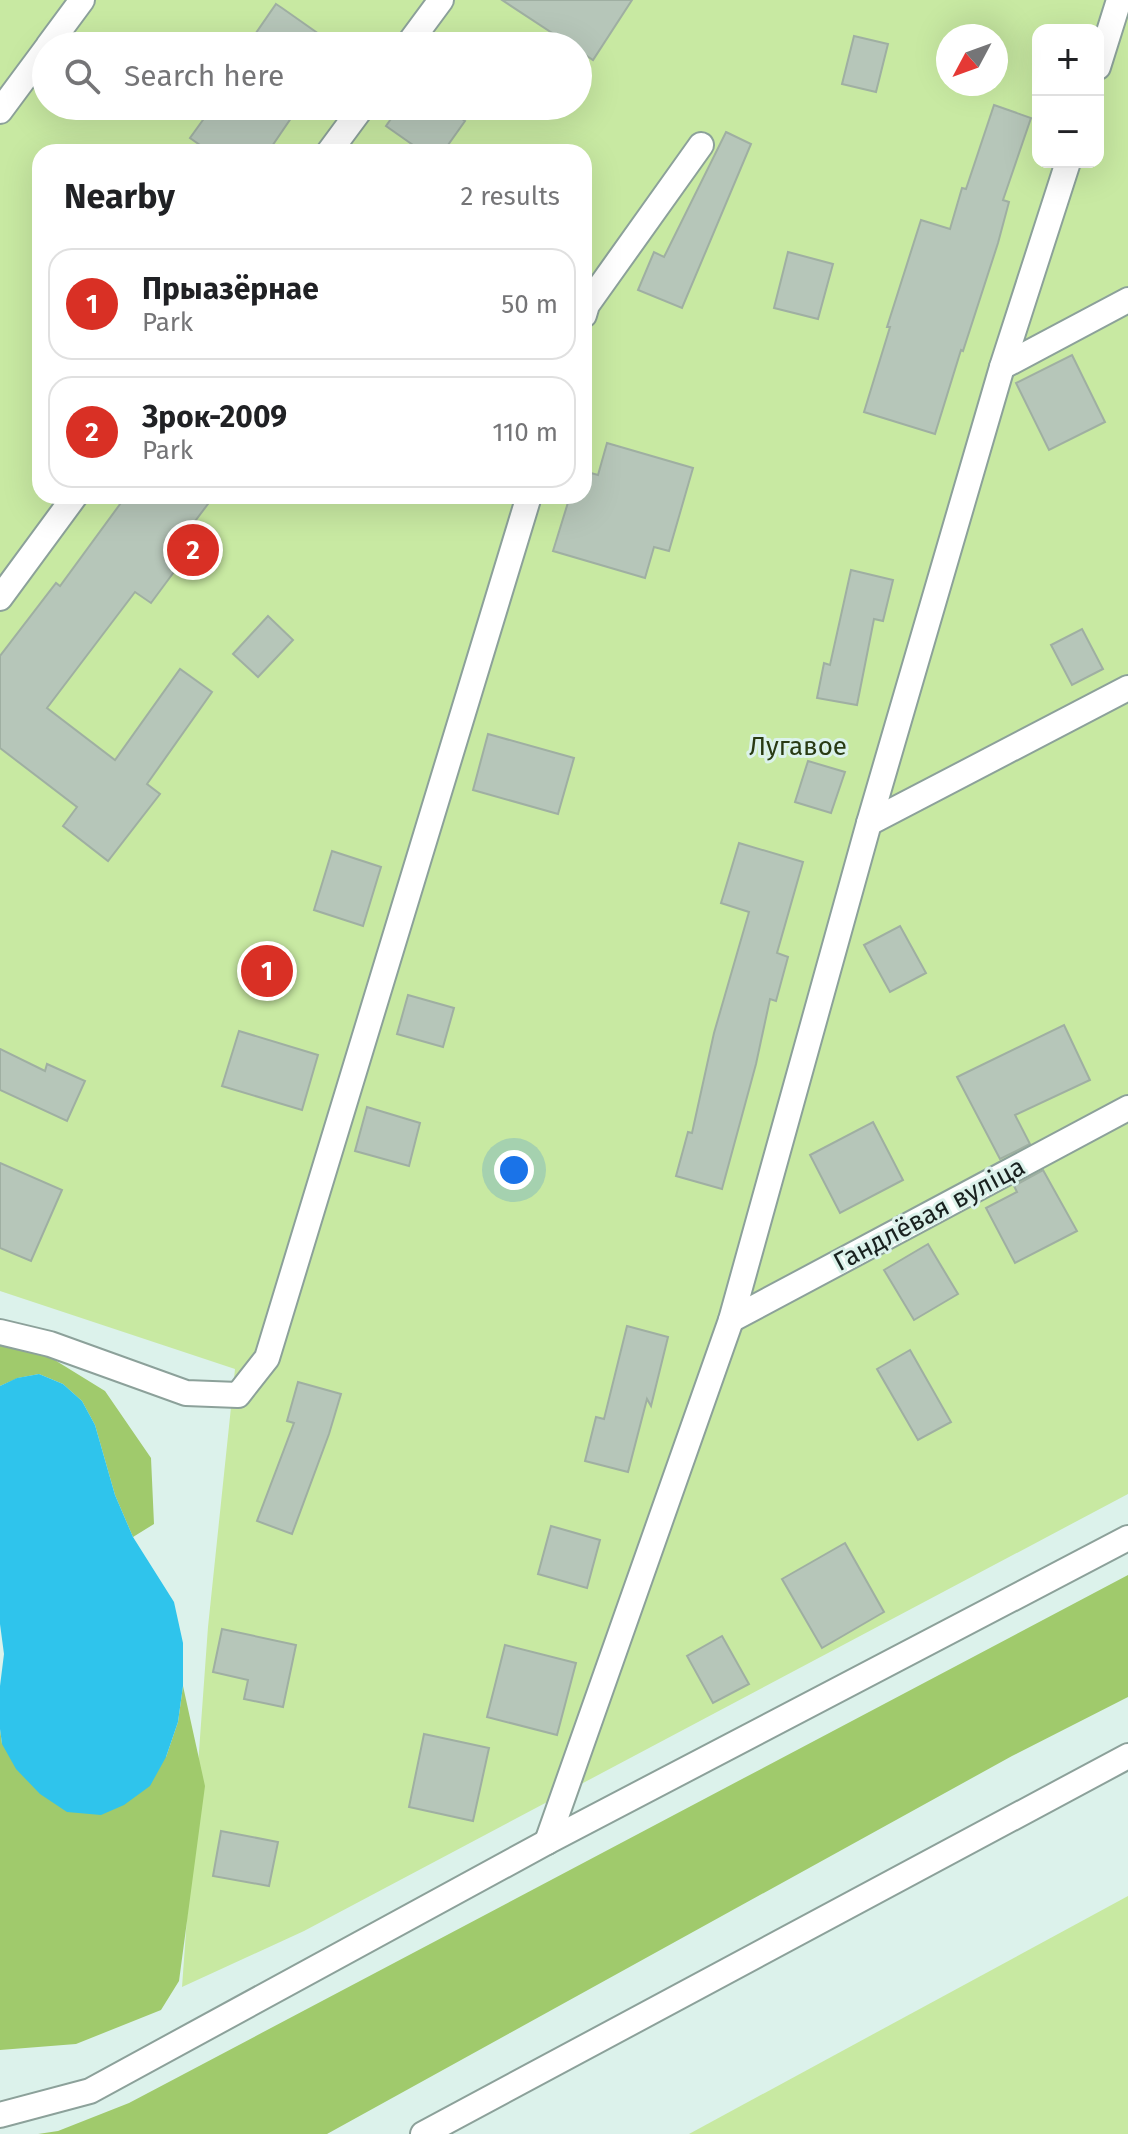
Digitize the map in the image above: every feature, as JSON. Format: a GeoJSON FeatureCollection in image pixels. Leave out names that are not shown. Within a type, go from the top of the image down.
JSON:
{"type":"FeatureCollection","features":[{"type":"Feature","properties":{"kind":"lane"},"geometry":{"type":"LineString","coordinates":[[58,32],[82,0]]}},
{"type":"Feature","properties":{"kind":"lane"},"geometry":{"type":"LineString","coordinates":[[417,32],[441,0]]}},
{"type":"Feature","properties":{"kind":"lane"},"geometry":{"type":"LineString","coordinates":[[1104,48],[1119,0]]}},
{"type":"Feature","properties":{"kind":"lane"},"geometry":{"type":"LineString","coordinates":[[0,111],[32,67]]}},
{"type":"Feature","properties":{"kind":"lane"},"geometry":{"type":"LineString","coordinates":[[335,144],[353,120]]}},
{"type":"Feature","properties":{"kind":"lane"},"geometry":{"type":"LineString","coordinates":[[592,298],[701,145]]}},
{"type":"Feature","properties":{"kind":"lane"},"geometry":{"type":"LineString","coordinates":[[547,1842],[731,1320],[869,823],[1002,367],[1066,168]]}},
{"type":"Feature","properties":{"kind":"lane"},"geometry":{"type":"LineString","coordinates":[[1002,367],[1128,300]]}},
{"type":"Feature","properties":{"kind":"lane"},"geometry":{"type":"LineString","coordinates":[[0,598],[69,504]]}},
{"type":"Feature","properties":{"kind":"lane"},"geometry":{"type":"LineString","coordinates":[[0,1332],[50,1344],[186,1393],[238,1395],[267,1358],[527,504]]}},
{"type":"Feature","properties":{"kind":"lane"},"geometry":{"type":"LineString","coordinates":[[869,823],[1128,688]]}},
{"type":"Feature","properties":{"kind":"lane","name":"Гандлёвая вуліца"},"geometry":{"type":"LineString","coordinates":[[731,1320],[1128,1108]]}},
{"type":"Feature","properties":{"kind":"lane"},"geometry":{"type":"LineString","coordinates":[[0,2115],[90,2091],[547,1842],[1128,1538]]}},
{"type":"Feature","properties":{"kind":"lane"},"geometry":{"type":"LineString","coordinates":[[423,2134],[1128,1756]]}},
{"type":"Feature","properties":{"kind":"green space","name":"Лугавое"},"geometry":{"type":"Polygon","coordinates":[[[0,0],[1128,0],[1128,1494],[304,1931],[182,1987],[208,1627],[235,1369],[0,1291],[0,0]]]}},
{"type":"Feature","properties":{"kind":"green space"},"geometry":{"type":"Polygon","coordinates":[[[0,1343],[45,1354],[105,1391],[151,1458],[154,1524],[133,1537],[115,1495],[95,1425],[82,1401],[63,1384],[39,1374],[0,1386],[0,1343]]]}},
{"type":"Feature","properties":{"kind":"green space"},"geometry":{"type":"Polygon","coordinates":[[[1128,1575],[1128,1697],[1012,1756],[327,2134],[38,2134],[58,2131],[129,2103],[1128,1575]]]}},
{"type":"Feature","properties":{"kind":"green space"},"geometry":{"type":"Polygon","coordinates":[[[183,1686],[205,1786],[179,1981],[161,2010],[76,2044],[0,2050],[0,1729],[2,1744],[166,1757],[178,1722],[183,1686]]]}},
{"type":"Feature","properties":{"kind":"green space"},"geometry":{"type":"Polygon","coordinates":[[[1128,1896],[1128,2134],[689,2134],[1128,1896]]]}},
{"type":"Feature","properties":{"kind":"water"},"geometry":{"type":"Polygon","coordinates":[[[39,1374],[63,1384],[82,1401],[95,1425],[115,1495],[133,1537],[174,1602],[183,1643],[183,1686],[178,1722],[166,1757],[150,1786],[124,1805],[101,1815],[67,1812],[40,1794],[16,1769],[2,1744],[0,1686],[4,1654],[0,1624],[0,1386],[17,1378],[39,1374]]]}},
{"type":"Feature","properties":{"kind":"building"},"geometry":{"type":"Polygon","coordinates":[[[502,0],[632,0],[593,60],[592,32],[551,32],[502,0]]]}},
{"type":"Feature","properties":{"kind":"building"},"geometry":{"type":"Polygon","coordinates":[[[276,4],[316,32],[257,32],[276,4]]]}},
{"type":"Feature","properties":{"kind":"building"},"geometry":{"type":"Polygon","coordinates":[[[854,36],[888,44],[876,92],[842,84],[854,36]]]}},
{"type":"Feature","properties":{"kind":"building"},"geometry":{"type":"Polygon","coordinates":[[[994,105],[1031,118],[1003,200],[1009,202],[998,243],[935,434],[864,412],[921,220],[950,229],[962,188],[966,189],[994,105]]]}},
{"type":"Feature","properties":{"kind":"building"},"geometry":{"type":"Polygon","coordinates":[[[203,120],[290,120],[273,144],[199,144],[190,138],[203,120]]]}},
{"type":"Feature","properties":{"kind":"building"},"geometry":{"type":"Polygon","coordinates":[[[390,120],[465,121],[449,144],[412,144],[386,126],[390,120]]]}},
{"type":"Feature","properties":{"kind":"building"},"geometry":{"type":"Polygon","coordinates":[[[726,132],[751,144],[682,308],[638,290],[654,252],[664,257],[726,132]]]}},
{"type":"Feature","properties":{"kind":"building"},"geometry":{"type":"Polygon","coordinates":[[[788,252],[833,264],[818,319],[774,308],[788,252]]]}},
{"type":"Feature","properties":{"kind":"building"},"geometry":{"type":"Polygon","coordinates":[[[1072,355],[1105,422],[1049,450],[1016,383],[1072,355]]]}},
{"type":"Feature","properties":{"kind":"building"},"geometry":{"type":"Polygon","coordinates":[[[607,443],[693,468],[669,551],[654,547],[645,578],[553,551],[568,504],[592,504],[592,473],[598,475],[607,443]]]}},
{"type":"Feature","properties":{"kind":"building"},"geometry":{"type":"Polygon","coordinates":[[[120,504],[208,504],[174,549],[185,557],[151,603],[135,592],[47,708],[115,760],[180,669],[212,692],[147,784],[160,794],[108,861],[63,826],[77,807],[0,748],[0,656],[56,583],[60,586],[120,504]]]}},
{"type":"Feature","properties":{"kind":"building"},"geometry":{"type":"Polygon","coordinates":[[[851,570],[893,580],[883,621],[874,619],[857,705],[817,698],[824,663],[830,665],[851,570]]]}},
{"type":"Feature","properties":{"kind":"building"},"geometry":{"type":"Polygon","coordinates":[[[268,616],[293,640],[258,677],[233,654],[268,616]]]}},
{"type":"Feature","properties":{"kind":"building"},"geometry":{"type":"Polygon","coordinates":[[[1082,629],[1103,669],[1072,685],[1051,645],[1082,629]]]}},
{"type":"Feature","properties":{"kind":"building"},"geometry":{"type":"Polygon","coordinates":[[[488,734],[574,758],[558,814],[473,790],[488,734]]]}},
{"type":"Feature","properties":{"kind":"building"},"geometry":{"type":"Polygon","coordinates":[[[808,761],[845,772],[831,813],[795,802],[808,761]]]}},
{"type":"Feature","properties":{"kind":"building"},"geometry":{"type":"Polygon","coordinates":[[[739,843],[803,862],[777,953],[788,957],[776,1001],[770,999],[722,1189],[676,1176],[688,1132],[692,1133],[714,1033],[749,912],[721,903],[739,843]]]}},
{"type":"Feature","properties":{"kind":"building"},"geometry":{"type":"Polygon","coordinates":[[[332,851],[381,867],[363,926],[314,910],[332,851]]]}},
{"type":"Feature","properties":{"kind":"building"},"geometry":{"type":"Polygon","coordinates":[[[900,926],[926,973],[890,992],[864,945],[900,926]]]}},
{"type":"Feature","properties":{"kind":"building"},"geometry":{"type":"Polygon","coordinates":[[[408,995],[454,1008],[443,1047],[397,1034],[408,995]]]}},
{"type":"Feature","properties":{"kind":"building"},"geometry":{"type":"Polygon","coordinates":[[[1064,1025],[1090,1080],[1015,1115],[1030,1144],[1000,1159],[957,1077],[1064,1025]]]}},
{"type":"Feature","properties":{"kind":"building"},"geometry":{"type":"Polygon","coordinates":[[[239,1031],[318,1055],[302,1110],[222,1086],[239,1031]]]}},
{"type":"Feature","properties":{"kind":"building"},"geometry":{"type":"Polygon","coordinates":[[[0,1049],[45,1071],[47,1064],[85,1081],[67,1121],[0,1090],[0,1049]]]}},
{"type":"Feature","properties":{"kind":"building"},"geometry":{"type":"Polygon","coordinates":[[[367,1107],[420,1123],[409,1166],[355,1151],[367,1107]]]}},
{"type":"Feature","properties":{"kind":"building"},"geometry":{"type":"Polygon","coordinates":[[[873,1122],[903,1180],[840,1213],[810,1155],[873,1122]]]}},
{"type":"Feature","properties":{"kind":"building"},"geometry":{"type":"Polygon","coordinates":[[[0,1163],[62,1190],[31,1261],[0,1248],[0,1163]]]}},
{"type":"Feature","properties":{"kind":"building"},"geometry":{"type":"Polygon","coordinates":[[[1043,1170],[1077,1231],[1015,1263],[986,1208],[1017,1192],[1014,1186],[1043,1170]]]}},
{"type":"Feature","properties":{"kind":"building"},"geometry":{"type":"Polygon","coordinates":[[[928,1244],[958,1294],[914,1320],[884,1270],[928,1244]]]}},
{"type":"Feature","properties":{"kind":"building"},"geometry":{"type":"Polygon","coordinates":[[[627,1326],[668,1337],[651,1406],[647,1399],[628,1472],[585,1461],[596,1417],[604,1419],[627,1326]]]}},
{"type":"Feature","properties":{"kind":"building"},"geometry":{"type":"Polygon","coordinates":[[[910,1350],[951,1422],[918,1440],[877,1369],[910,1350]]]}},
{"type":"Feature","properties":{"kind":"building"},"geometry":{"type":"Polygon","coordinates":[[[298,1382],[341,1394],[292,1534],[257,1521],[294,1423],[287,1421],[298,1382]]]}},
{"type":"Feature","properties":{"kind":"building"},"geometry":{"type":"Polygon","coordinates":[[[551,1526],[600,1540],[587,1588],[538,1574],[551,1526]]]}},
{"type":"Feature","properties":{"kind":"building"},"geometry":{"type":"Polygon","coordinates":[[[845,1543],[884,1612],[822,1648],[782,1579],[845,1543]]]}},
{"type":"Feature","properties":{"kind":"building"},"geometry":{"type":"Polygon","coordinates":[[[222,1629],[296,1645],[283,1707],[244,1699],[248,1680],[213,1672],[222,1629]]]}},
{"type":"Feature","properties":{"kind":"building"},"geometry":{"type":"Polygon","coordinates":[[[722,1636],[749,1684],[713,1703],[687,1656],[722,1636]]]}},
{"type":"Feature","properties":{"kind":"building"},"geometry":{"type":"Polygon","coordinates":[[[505,1645],[576,1663],[557,1735],[487,1717],[505,1645]]]}},
{"type":"Feature","properties":{"kind":"building"},"geometry":{"type":"Polygon","coordinates":[[[424,1734],[489,1748],[473,1821],[409,1807],[424,1734]]]}},
{"type":"Feature","properties":{"kind":"building"},"geometry":{"type":"Polygon","coordinates":[[[221,1831],[278,1842],[269,1886],[213,1876],[221,1831]]]}},
{"type":"Feature","properties":{"kind":"place","name":"Зрок-2009"},"geometry":{"type":"Point","coordinates":[193,550]}},
{"type":"Feature","properties":{"kind":"place","name":"Прыазёрнае"},"geometry":{"type":"Point","coordinates":[267,971]}}]}
